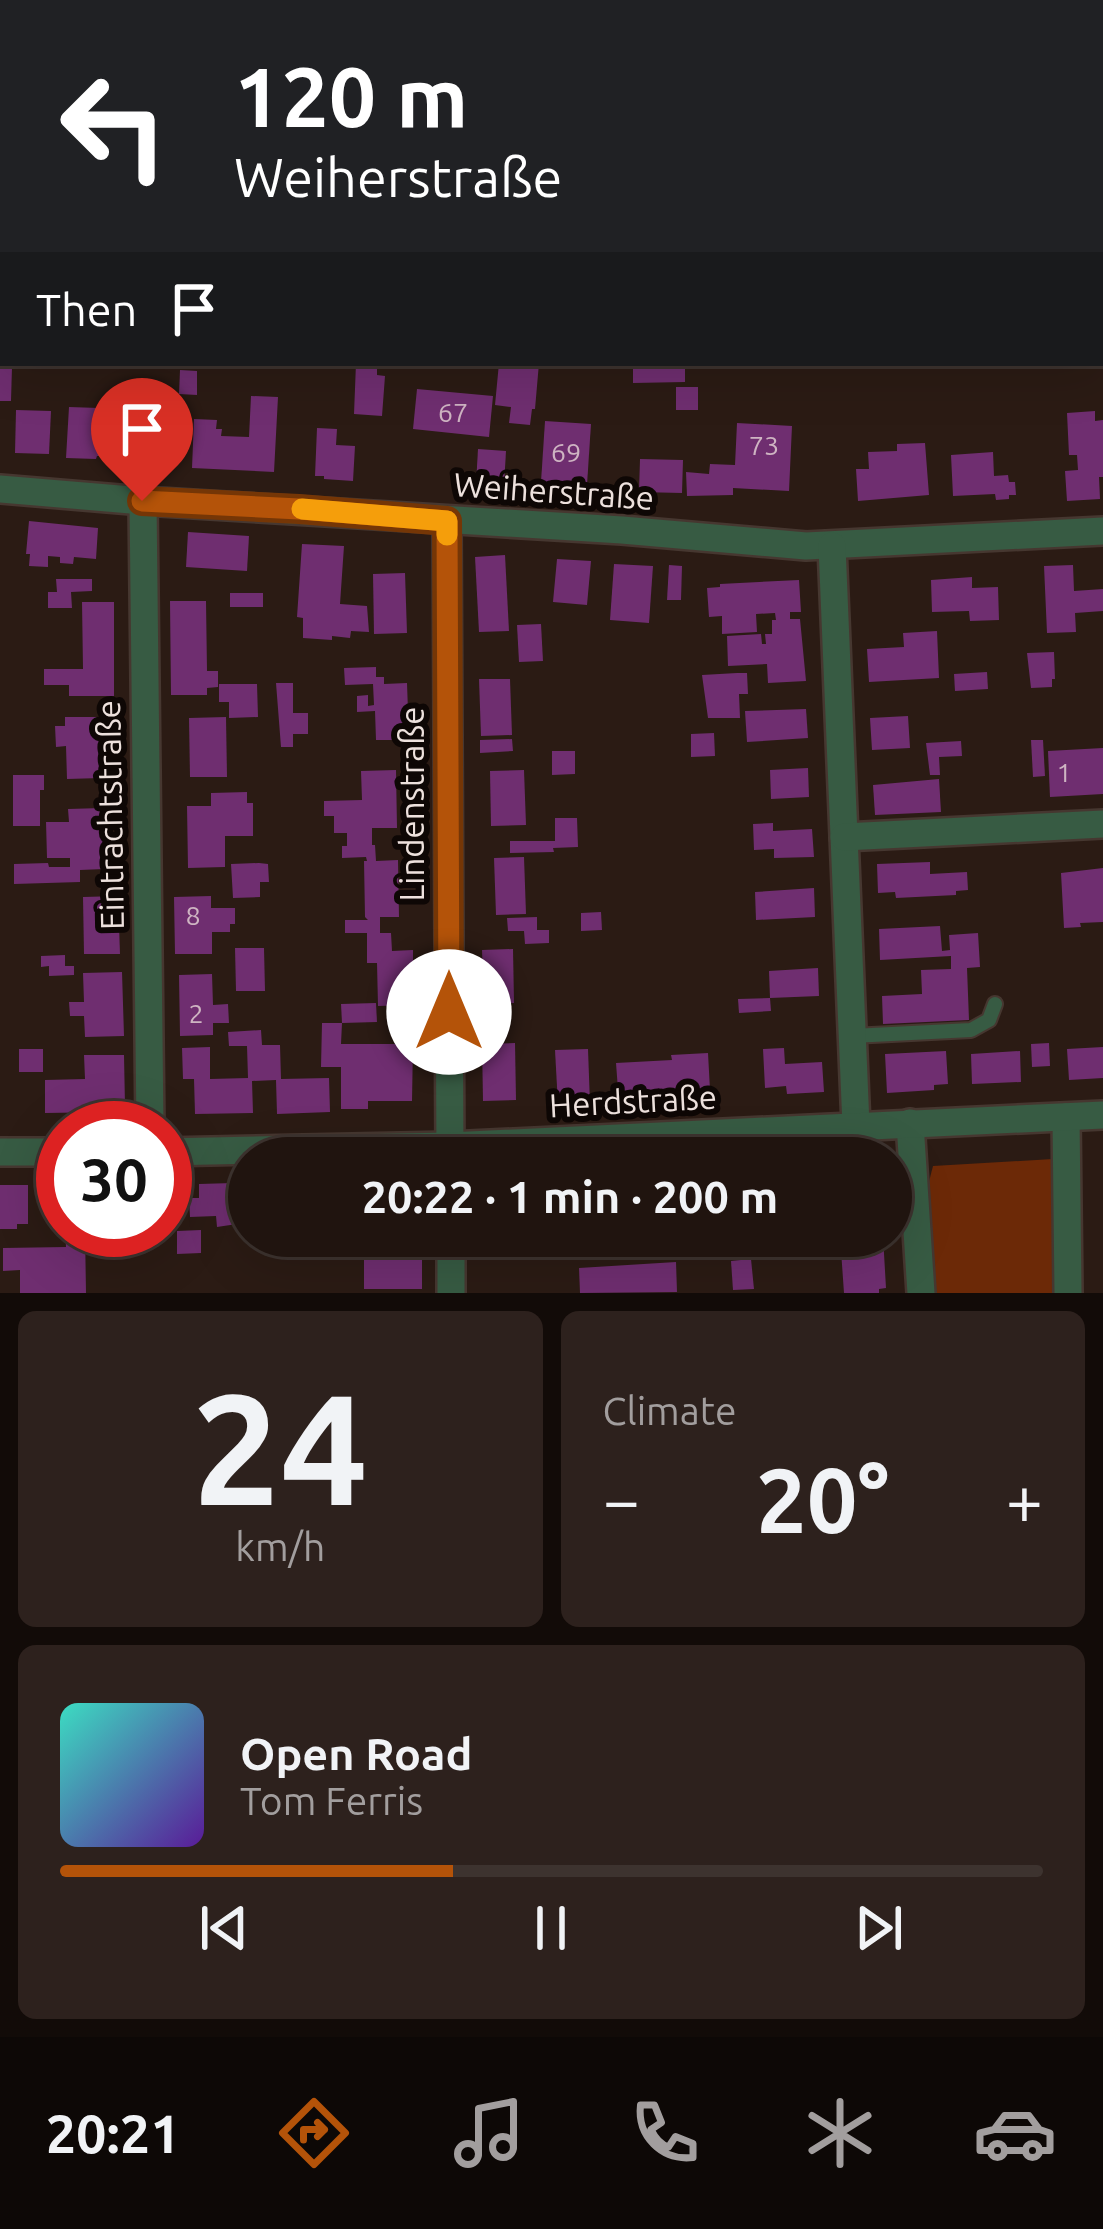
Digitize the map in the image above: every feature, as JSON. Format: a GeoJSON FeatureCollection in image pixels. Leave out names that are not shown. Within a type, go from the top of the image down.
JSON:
{"type":"FeatureCollection","features":[{"type":"Feature","properties":{"kind":"street","name":"Weiherstraße"},"geometry":{"type":"LineString","coordinates":[[0,489],[832,546],[1103,531]]}},
{"type":"Feature","properties":{"kind":"street","name":"Eintrachtstraße"},"geometry":{"type":"LineString","coordinates":[[142,501],[150,1101]]}},
{"type":"Feature","properties":{"kind":"street","name":"Lindenstraße"},"geometry":{"type":"LineString","coordinates":[[447,521],[450,1137]]}},
{"type":"Feature","properties":{"kind":"street"},"geometry":{"type":"LineString","coordinates":[[832,546],[856,1126]]}},
{"type":"Feature","properties":{"kind":"street"},"geometry":{"type":"LineString","coordinates":[[844,837],[1103,824]]}},
{"type":"Feature","properties":{"kind":"street","name":"Herdstraße"},"geometry":{"type":"LineString","coordinates":[[684,1137],[1103,1115]]}},
{"type":"Feature","properties":{"kind":"street"},"geometry":{"type":"LineString","coordinates":[[1066,1117],[1068,1293]]}},
{"type":"Feature","properties":{"kind":"street"},"geometry":{"type":"LineString","coordinates":[[910,1123],[921,1293]]}},
{"type":"Feature","properties":{"kind":"street"},"geometry":{"type":"LineString","coordinates":[[0,1152],[36,1152]]}},
{"type":"Feature","properties":{"kind":"street","name":"Herdstraße"},"geometry":{"type":"LineString","coordinates":[[192,1152],[228,1152]]}},
{"type":"Feature","properties":{"kind":"street"},"geometry":{"type":"LineString","coordinates":[[451,1257],[451,1293]]}},
{"type":"Feature","properties":{"kind":"lane"},"geometry":{"type":"LineString","coordinates":[[852,1036],[971,1030],[989,1020],[995,1004]]}},
{"type":"Feature","properties":{"kind":"shaded area"},"geometry":{"type":"Polygon","coordinates":[[[1053,1159],[1054,1293],[931,1293],[925,1197],[933,1166],[1053,1159]]]}},
{"type":"Feature","properties":{"kind":"building"},"geometry":{"type":"Polygon","coordinates":[[[356,366],[377,366],[377,375],[385,376],[382,416],[354,414],[356,366]]]}},
{"type":"Feature","properties":{"kind":"building"},"geometry":{"type":"Polygon","coordinates":[[[499,366],[539,366],[530,425],[509,423],[511,407],[495,405],[499,366]]]}},
{"type":"Feature","properties":{"kind":"building"},"geometry":{"type":"Polygon","coordinates":[[[633,366],[685,366],[685,382],[633,383],[633,366]]]}},
{"type":"Feature","properties":{"kind":"building"},"geometry":{"type":"Polygon","coordinates":[[[0,367],[12,367],[11,401],[0,401],[0,367]]]}},
{"type":"Feature","properties":{"kind":"building"},"geometry":{"type":"Polygon","coordinates":[[[180,370],[197,371],[197,395],[179,394],[180,370]]]}},
{"type":"Feature","properties":{"kind":"building"},"geometry":{"type":"Polygon","coordinates":[[[676,387],[698,387],[698,410],[676,410],[676,387]]]}},
{"type":"Feature","properties":{"kind":"building"},"geometry":{"type":"Polygon","coordinates":[[[417,389],[493,396],[489,437],[413,429],[417,389]]]}},
{"type":"Feature","properties":{"kind":"building"},"geometry":{"type":"Polygon","coordinates":[[[126,393],[167,396],[164,432],[178,433],[176,460],[122,456],[126,393]]]}},
{"type":"Feature","properties":{"kind":"building"},"geometry":{"type":"Polygon","coordinates":[[[251,396],[278,397],[274,472],[192,468],[194,419],[217,420],[221,436],[249,437],[251,396]]]}},
{"type":"Feature","properties":{"kind":"building"},"geometry":{"type":"Polygon","coordinates":[[[69,407],[99,408],[97,435],[103,435],[102,456],[66,458],[69,407]]]}},
{"type":"Feature","properties":{"kind":"building"},"geometry":{"type":"Polygon","coordinates":[[[16,410],[51,411],[49,454],[15,453],[16,410]]]}},
{"type":"Feature","properties":{"kind":"building"},"geometry":{"type":"Polygon","coordinates":[[[1095,411],[1095,421],[1103,420],[1100,499],[1067,501],[1065,471],[1078,470],[1077,455],[1069,455],[1067,413],[1095,411]]]}},
{"type":"Feature","properties":{"kind":"building"},"geometry":{"type":"Polygon","coordinates":[[[545,421],[591,424],[587,485],[541,482],[545,421]]]}},
{"type":"Feature","properties":{"kind":"building"},"geometry":{"type":"Polygon","coordinates":[[[737,423],[792,426],[789,491],[733,488],[733,495],[687,496],[686,472],[709,474],[710,464],[735,465],[737,423]]]}},
{"type":"Feature","properties":{"kind":"building"},"geometry":{"type":"Polygon","coordinates":[[[317,428],[337,429],[336,445],[355,446],[353,481],[315,476],[317,428]]]}},
{"type":"Feature","properties":{"kind":"building"},"geometry":{"type":"Polygon","coordinates":[[[925,443],[929,495],[858,501],[856,469],[869,469],[868,452],[925,443]]]}},
{"type":"Feature","properties":{"kind":"building"},"geometry":{"type":"Polygon","coordinates":[[[478,449],[506,451],[504,486],[476,484],[478,449]]]}},
{"type":"Feature","properties":{"kind":"building"},"geometry":{"type":"Polygon","coordinates":[[[993,452],[994,476],[1008,475],[1009,482],[1015,482],[1016,495],[996,500],[995,494],[953,496],[951,455],[993,452]]]}},
{"type":"Feature","properties":{"kind":"building"},"geometry":{"type":"Polygon","coordinates":[[[640,459],[683,460],[682,493],[639,492],[640,459]]]}},
{"type":"Feature","properties":{"kind":"building"},"geometry":{"type":"Polygon","coordinates":[[[29,521],[98,528],[96,559],[74,557],[73,564],[48,556],[48,567],[29,566],[29,521]]]}},
{"type":"Feature","properties":{"kind":"building"},"geometry":{"type":"Polygon","coordinates":[[[188,532],[249,536],[247,571],[186,567],[188,532]]]}},
{"type":"Feature","properties":{"kind":"building"},"geometry":{"type":"Polygon","coordinates":[[[302,544],[344,546],[340,604],[367,606],[369,632],[351,631],[350,638],[332,636],[332,640],[303,638],[303,618],[297,617],[302,544]]]}},
{"type":"Feature","properties":{"kind":"building"},"geometry":{"type":"Polygon","coordinates":[[[505,555],[509,631],[479,632],[475,557],[505,555]]]}},
{"type":"Feature","properties":{"kind":"building"},"geometry":{"type":"Polygon","coordinates":[[[557,559],[591,561],[587,605],[553,602],[557,559]]]}},
{"type":"Feature","properties":{"kind":"building"},"geometry":{"type":"Polygon","coordinates":[[[614,564],[653,566],[649,623],[610,620],[614,564]]]}},
{"type":"Feature","properties":{"kind":"building"},"geometry":{"type":"Polygon","coordinates":[[[669,565],[682,566],[681,600],[667,600],[669,565]]]}},
{"type":"Feature","properties":{"kind":"building"},"geometry":{"type":"Polygon","coordinates":[[[1073,565],[1074,591],[1103,589],[1103,611],[1075,613],[1076,632],[1047,633],[1044,566],[1073,565]]]}},
{"type":"Feature","properties":{"kind":"building"},"geometry":{"type":"Polygon","coordinates":[[[405,573],[407,633],[374,634],[373,574],[405,573]]]}},
{"type":"Feature","properties":{"kind":"building"},"geometry":{"type":"Polygon","coordinates":[[[972,577],[972,588],[998,587],[999,620],[970,621],[969,611],[932,612],[931,580],[972,577]]]}},
{"type":"Feature","properties":{"kind":"building"},"geometry":{"type":"Polygon","coordinates":[[[56,579],[92,579],[92,591],[71,592],[72,608],[48,608],[48,592],[57,592],[56,579]]]}},
{"type":"Feature","properties":{"kind":"building"},"geometry":{"type":"Polygon","coordinates":[[[799,580],[801,612],[790,612],[790,619],[800,619],[806,681],[768,683],[767,664],[728,666],[727,636],[761,634],[766,644],[765,634],[772,634],[775,613],[756,614],[757,632],[722,634],[722,616],[709,617],[707,588],[799,580]]]}},
{"type":"Feature","properties":{"kind":"building"},"geometry":{"type":"Polygon","coordinates":[[[230,593],[263,593],[263,607],[230,607],[230,593]]]}},
{"type":"Feature","properties":{"kind":"building"},"geometry":{"type":"Polygon","coordinates":[[[170,601],[206,601],[207,671],[218,671],[218,687],[207,688],[207,695],[171,695],[170,601]]]}},
{"type":"Feature","properties":{"kind":"building"},"geometry":{"type":"Polygon","coordinates":[[[82,602],[114,602],[114,696],[69,696],[69,685],[44,685],[44,669],[83,669],[82,602]]]}},
{"type":"Feature","properties":{"kind":"building"},"geometry":{"type":"Polygon","coordinates":[[[541,624],[543,661],[519,662],[517,625],[541,624]]]}},
{"type":"Feature","properties":{"kind":"building"},"geometry":{"type":"Polygon","coordinates":[[[937,631],[939,678],[869,682],[867,649],[904,647],[903,633],[937,631]]]}},
{"type":"Feature","properties":{"kind":"building"},"geometry":{"type":"Polygon","coordinates":[[[1054,652],[1052,687],[1031,688],[1027,653],[1054,652]]]}},
{"type":"Feature","properties":{"kind":"building"},"geometry":{"type":"Polygon","coordinates":[[[376,667],[376,677],[384,677],[384,684],[407,683],[409,740],[376,740],[375,711],[357,712],[357,696],[368,695],[368,706],[374,705],[373,684],[345,685],[344,668],[376,667]]]}},
{"type":"Feature","properties":{"kind":"building"},"geometry":{"type":"Polygon","coordinates":[[[987,672],[988,689],[955,691],[954,674],[987,672]]]}},
{"type":"Feature","properties":{"kind":"building"},"geometry":{"type":"Polygon","coordinates":[[[747,673],[748,694],[739,694],[740,718],[708,718],[702,675],[747,673]]]}},
{"type":"Feature","properties":{"kind":"building"},"geometry":{"type":"Polygon","coordinates":[[[479,679],[510,679],[512,735],[481,736],[479,679]]]}},
{"type":"Feature","properties":{"kind":"building"},"geometry":{"type":"Polygon","coordinates":[[[276,683],[293,683],[293,713],[308,713],[308,734],[293,734],[293,747],[281,747],[276,683]]]}},
{"type":"Feature","properties":{"kind":"building"},"geometry":{"type":"Polygon","coordinates":[[[219,684],[257,684],[258,717],[229,718],[229,702],[219,702],[219,684]]]}},
{"type":"Feature","properties":{"kind":"building"},"geometry":{"type":"Polygon","coordinates":[[[806,709],[808,738],[747,742],[745,711],[806,709]]]}},
{"type":"Feature","properties":{"kind":"building"},"geometry":{"type":"Polygon","coordinates":[[[908,716],[910,748],[872,750],[870,718],[908,716]]]}},
{"type":"Feature","properties":{"kind":"building"},"geometry":{"type":"Polygon","coordinates":[[[65,717],[99,717],[101,778],[67,779],[66,746],[56,747],[55,726],[65,726],[65,717]]]}},
{"type":"Feature","properties":{"kind":"building"},"geometry":{"type":"Polygon","coordinates":[[[226,717],[227,777],[190,777],[189,718],[226,717]]]}},
{"type":"Feature","properties":{"kind":"building"},"geometry":{"type":"Polygon","coordinates":[[[714,733],[715,756],[691,757],[691,734],[714,733]]]}},
{"type":"Feature","properties":{"kind":"building"},"geometry":{"type":"Polygon","coordinates":[[[512,739],[513,751],[480,753],[480,740],[512,739]]]}},
{"type":"Feature","properties":{"kind":"building"},"geometry":{"type":"Polygon","coordinates":[[[1031,740],[1043,740],[1045,776],[1033,777],[1031,740]]]}},
{"type":"Feature","properties":{"kind":"building"},"geometry":{"type":"Polygon","coordinates":[[[961,741],[962,756],[939,757],[940,775],[930,775],[926,743],[961,741]]]}},
{"type":"Feature","properties":{"kind":"building"},"geometry":{"type":"Polygon","coordinates":[[[1103,748],[1103,794],[1050,797],[1048,751],[1103,748]]]}},
{"type":"Feature","properties":{"kind":"building"},"geometry":{"type":"Polygon","coordinates":[[[552,751],[575,751],[575,774],[552,775],[552,751]]]}},
{"type":"Feature","properties":{"kind":"building"},"geometry":{"type":"Polygon","coordinates":[[[808,768],[809,797],[771,799],[770,770],[808,768]]]}},
{"type":"Feature","properties":{"kind":"building"},"geometry":{"type":"Polygon","coordinates":[[[396,770],[397,828],[372,828],[372,845],[376,861],[398,860],[399,917],[380,917],[380,933],[391,933],[392,951],[413,950],[413,1005],[378,1006],[377,963],[367,963],[367,933],[345,933],[345,920],[368,920],[366,857],[342,858],[347,833],[334,833],[334,816],[324,816],[324,801],[362,800],[361,771],[396,770]]]}},
{"type":"Feature","properties":{"kind":"building"},"geometry":{"type":"Polygon","coordinates":[[[524,770],[526,825],[491,826],[490,771],[524,770]]]}},
{"type":"Feature","properties":{"kind":"building"},"geometry":{"type":"Polygon","coordinates":[[[13,775],[44,775],[40,826],[13,826],[13,775]]]}},
{"type":"Feature","properties":{"kind":"building"},"geometry":{"type":"Polygon","coordinates":[[[939,779],[941,812],[875,815],[873,785],[939,779]]]}},
{"type":"Feature","properties":{"kind":"building"},"geometry":{"type":"Polygon","coordinates":[[[247,792],[247,803],[253,803],[253,836],[225,836],[225,867],[188,868],[187,806],[211,806],[211,793],[247,792]]]}},
{"type":"Feature","properties":{"kind":"building"},"geometry":{"type":"Polygon","coordinates":[[[102,808],[104,869],[80,870],[80,882],[14,884],[14,864],[70,867],[70,858],[47,858],[46,822],[69,822],[68,809],[102,808]]]}},
{"type":"Feature","properties":{"kind":"building"},"geometry":{"type":"Polygon","coordinates":[[[555,818],[577,818],[578,847],[510,853],[510,841],[555,841],[555,818]]]}},
{"type":"Feature","properties":{"kind":"building"},"geometry":{"type":"Polygon","coordinates":[[[773,823],[773,831],[812,829],[814,857],[774,858],[774,849],[754,850],[753,824],[773,823]]]}},
{"type":"Feature","properties":{"kind":"building"},"geometry":{"type":"Polygon","coordinates":[[[524,857],[526,914],[496,915],[494,858],[524,857]]]}},
{"type":"Feature","properties":{"kind":"building"},"geometry":{"type":"Polygon","coordinates":[[[930,862],[930,874],[967,872],[968,890],[956,891],[956,895],[896,898],[895,892],[878,893],[877,864],[930,862]]]}},
{"type":"Feature","properties":{"kind":"building"},"geometry":{"type":"Polygon","coordinates":[[[231,864],[268,864],[269,882],[260,882],[260,897],[233,898],[231,864]]]}},
{"type":"Feature","properties":{"kind":"building"},"geometry":{"type":"Polygon","coordinates":[[[1103,868],[1103,922],[1064,928],[1061,873],[1103,868]]]}},
{"type":"Feature","properties":{"kind":"building"},"geometry":{"type":"Polygon","coordinates":[[[814,888],[815,917],[756,920],[755,892],[814,888]]]}},
{"type":"Feature","properties":{"kind":"building"},"geometry":{"type":"Polygon","coordinates":[[[118,896],[120,954],[84,954],[83,897],[118,896]]]}},
{"type":"Feature","properties":{"kind":"building"},"geometry":{"type":"Polygon","coordinates":[[[211,896],[211,908],[235,908],[235,924],[230,924],[230,932],[212,932],[212,954],[175,954],[174,897],[211,896]]]}},
{"type":"Feature","properties":{"kind":"building"},"geometry":{"type":"Polygon","coordinates":[[[601,912],[602,930],[581,931],[581,913],[601,912]]]}},
{"type":"Feature","properties":{"kind":"building"},"geometry":{"type":"Polygon","coordinates":[[[537,917],[537,930],[549,930],[549,943],[525,944],[524,931],[508,931],[507,918],[537,917]]]}},
{"type":"Feature","properties":{"kind":"building"},"geometry":{"type":"Polygon","coordinates":[[[940,926],[942,951],[950,950],[949,935],[978,933],[980,967],[967,968],[969,1020],[883,1024],[882,996],[922,994],[921,970],[951,969],[951,956],[880,960],[879,929],[940,926]]]}},
{"type":"Feature","properties":{"kind":"building"},"geometry":{"type":"Polygon","coordinates":[[[235,948],[264,948],[265,991],[236,991],[235,948]]]}},
{"type":"Feature","properties":{"kind":"building"},"geometry":{"type":"Polygon","coordinates":[[[513,949],[514,1003],[484,1004],[482,950],[513,949]]]}},
{"type":"Feature","properties":{"kind":"building"},"geometry":{"type":"Polygon","coordinates":[[[65,955],[65,966],[74,966],[74,975],[49,976],[49,966],[41,967],[41,956],[65,955]]]}},
{"type":"Feature","properties":{"kind":"building"},"geometry":{"type":"Polygon","coordinates":[[[818,968],[819,996],[770,998],[769,971],[818,968]]]}},
{"type":"Feature","properties":{"kind":"building"},"geometry":{"type":"Polygon","coordinates":[[[122,972],[124,1036],[85,1037],[84,1016],[70,1016],[69,1002],[84,1002],[83,973],[122,972]]]}},
{"type":"Feature","properties":{"kind":"building"},"geometry":{"type":"Polygon","coordinates":[[[212,974],[213,1005],[228,1004],[229,1023],[213,1023],[213,1035],[180,1036],[179,975],[212,974]]]}},
{"type":"Feature","properties":{"kind":"building"},"geometry":{"type":"Polygon","coordinates":[[[770,998],[771,1011],[739,1013],[738,999],[770,998]]]}},
{"type":"Feature","properties":{"kind":"building"},"geometry":{"type":"Polygon","coordinates":[[[376,1003],[377,1022],[342,1023],[341,1004],[376,1003]]]}},
{"type":"Feature","properties":{"kind":"building"},"geometry":{"type":"Polygon","coordinates":[[[322,1023],[342,1023],[341,1044],[413,1044],[412,1101],[368,1101],[368,1109],[341,1109],[341,1067],[321,1067],[322,1023]]]}},
{"type":"Feature","properties":{"kind":"building"},"geometry":{"type":"Polygon","coordinates":[[[261,1030],[262,1045],[280,1045],[281,1079],[329,1078],[330,1112],[277,1114],[276,1080],[252,1081],[253,1113],[195,1114],[194,1079],[183,1079],[182,1048],[210,1047],[210,1079],[248,1078],[247,1046],[229,1046],[228,1032],[261,1030]]]}},
{"type":"Feature","properties":{"kind":"building"},"geometry":{"type":"Polygon","coordinates":[[[515,1043],[516,1100],[483,1101],[482,1044],[515,1043]]]}},
{"type":"Feature","properties":{"kind":"building"},"geometry":{"type":"Polygon","coordinates":[[[1049,1043],[1050,1066],[1032,1067],[1031,1044],[1049,1043]]]}},
{"type":"Feature","properties":{"kind":"building"},"geometry":{"type":"Polygon","coordinates":[[[1103,1047],[1103,1078],[1069,1080],[1067,1049],[1103,1047]]]}},
{"type":"Feature","properties":{"kind":"building"},"geometry":{"type":"Polygon","coordinates":[[[784,1048],[785,1064],[822,1062],[824,1092],[787,1094],[786,1086],[765,1088],[763,1049],[784,1048]]]}},
{"type":"Feature","properties":{"kind":"building"},"geometry":{"type":"Polygon","coordinates":[[[19,1049],[43,1049],[43,1072],[19,1072],[19,1049]]]}},
{"type":"Feature","properties":{"kind":"building"},"geometry":{"type":"Polygon","coordinates":[[[588,1049],[590,1104],[558,1105],[555,1050],[588,1049]]]}},
{"type":"Feature","properties":{"kind":"building"},"geometry":{"type":"Polygon","coordinates":[[[946,1051],[948,1084],[934,1085],[934,1090],[887,1093],[885,1054],[946,1051]]]}},
{"type":"Feature","properties":{"kind":"building"},"geometry":{"type":"Polygon","coordinates":[[[1020,1051],[1021,1082],[972,1084],[971,1054],[1020,1051]]]}},
{"type":"Feature","properties":{"kind":"building"},"geometry":{"type":"Polygon","coordinates":[[[708,1053],[710,1090],[695,1091],[695,1099],[619,1103],[616,1063],[708,1053]]]}},
{"type":"Feature","properties":{"kind":"building"},"geometry":{"type":"Polygon","coordinates":[[[84,1055],[124,1055],[125,1101],[45,1101],[45,1080],[85,1079],[84,1055]]]}},
{"type":"Feature","properties":{"kind":"building"},"geometry":{"type":"Polygon","coordinates":[[[228,1183],[228,1225],[217,1227],[216,1216],[192,1217],[192,1198],[199,1198],[199,1184],[228,1183]]]}},
{"type":"Feature","properties":{"kind":"building"},"geometry":{"type":"Polygon","coordinates":[[[0,1185],[28,1185],[28,1224],[0,1229],[0,1185]]]}},
{"type":"Feature","properties":{"kind":"building"},"geometry":{"type":"Polygon","coordinates":[[[192,1230],[201,1230],[201,1253],[192,1253],[192,1230]]]}},
{"type":"Feature","properties":{"kind":"building"},"geometry":{"type":"Polygon","coordinates":[[[36,1247],[36,1257],[85,1257],[86,1293],[20,1293],[20,1270],[3,1271],[3,1248],[36,1247]]]}},
{"type":"Feature","properties":{"kind":"building"},"geometry":{"type":"Polygon","coordinates":[[[364,1257],[422,1257],[422,1289],[364,1289],[364,1257]]]}},
{"type":"Feature","properties":{"kind":"building"},"geometry":{"type":"Polygon","coordinates":[[[841,1257],[884,1257],[886,1288],[879,1293],[844,1293],[841,1257]]]}},
{"type":"Feature","properties":{"kind":"building"},"geometry":{"type":"Polygon","coordinates":[[[751,1259],[754,1289],[733,1290],[731,1261],[751,1259]]]}},
{"type":"Feature","properties":{"kind":"building"},"geometry":{"type":"Polygon","coordinates":[[[676,1262],[677,1292],[580,1293],[579,1268],[676,1262]]]}},
{"type":"Feature","properties":{"kind":"slow traffic"},"geometry":{"type":"LineString","coordinates":[[302,509],[447,521],[447,535]]}},
{"type":"Feature","properties":{"kind":"route"},"geometry":{"type":"LineString","coordinates":[[142,501],[447,521],[449,1012]]}}]}
